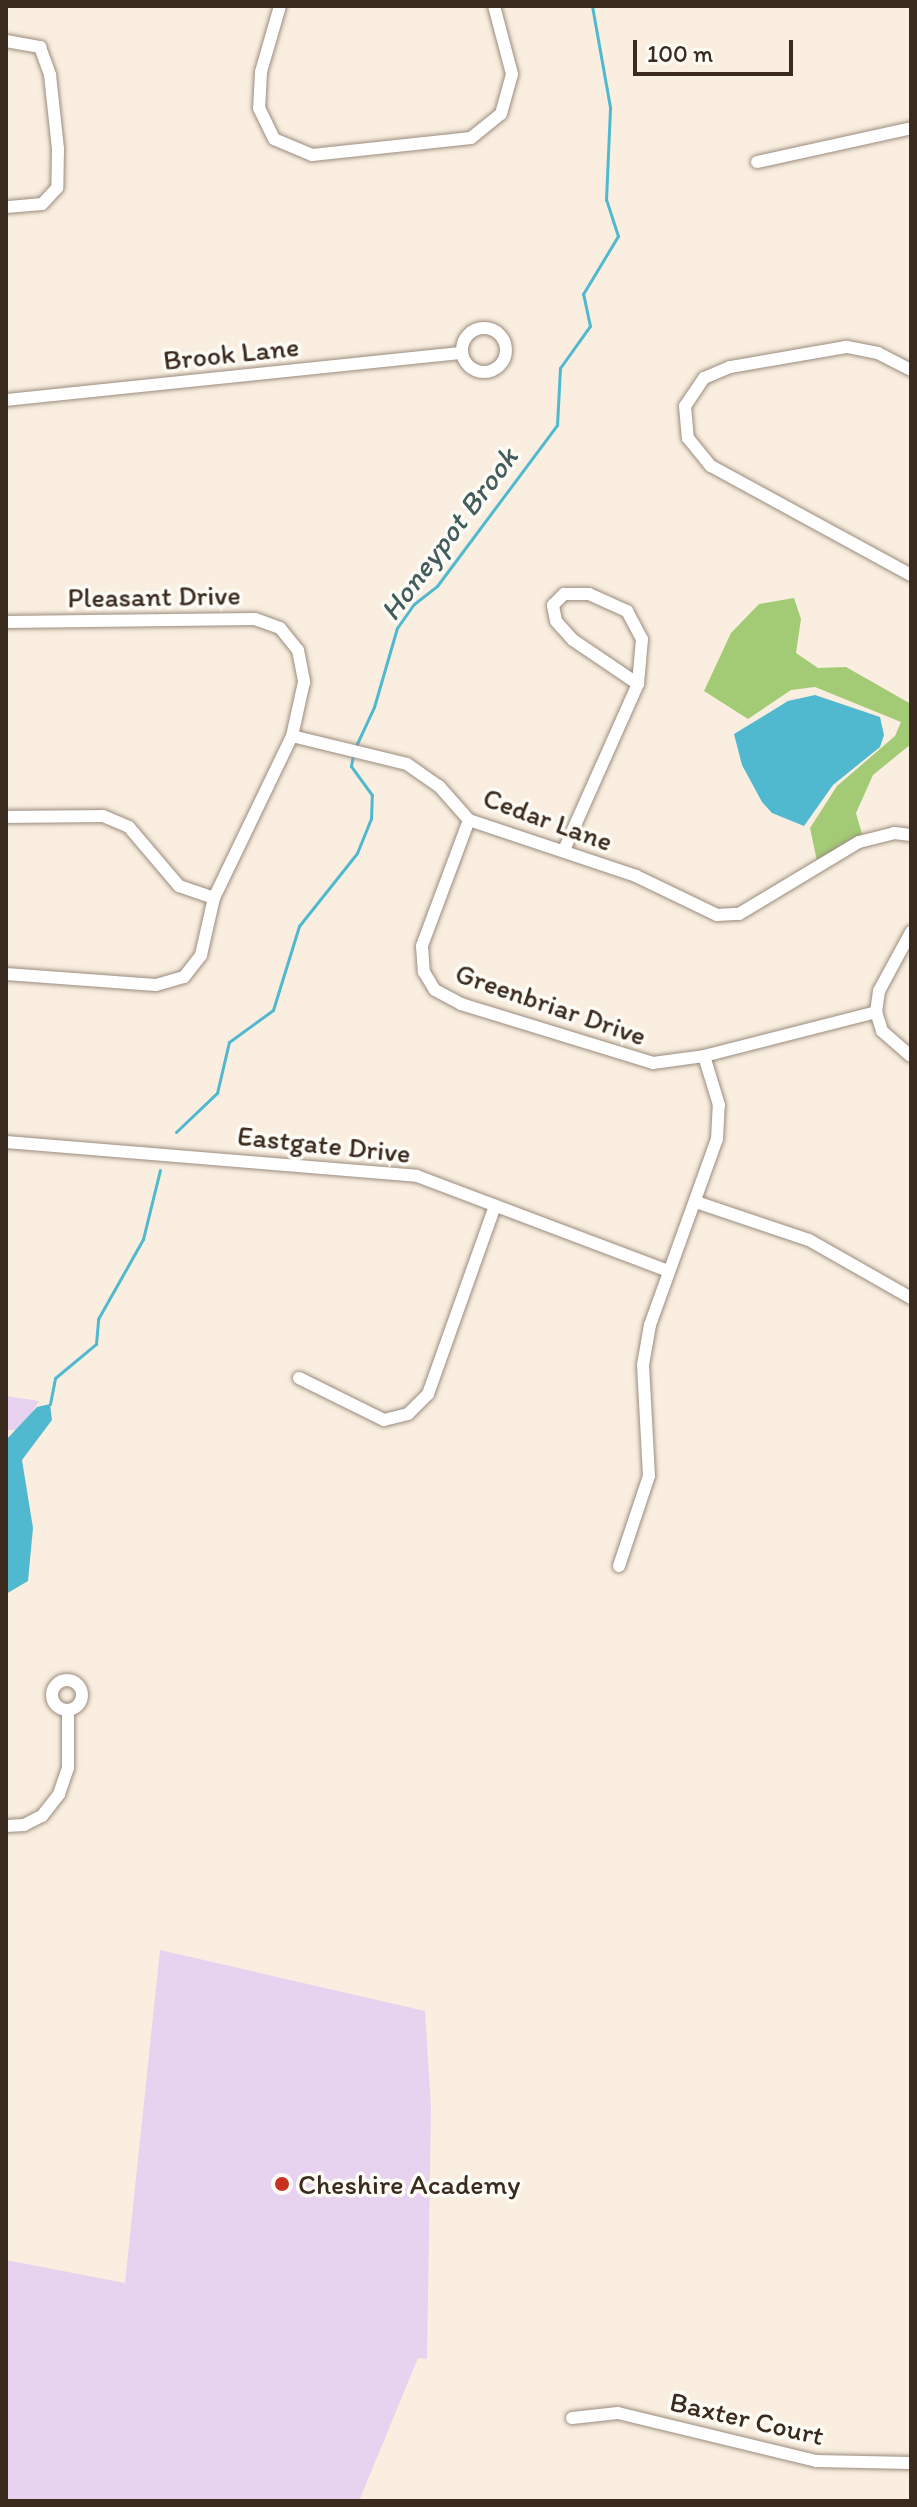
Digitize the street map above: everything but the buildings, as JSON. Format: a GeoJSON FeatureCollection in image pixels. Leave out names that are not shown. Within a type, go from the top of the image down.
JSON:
{"type":"FeatureCollection","features":[{"type":"Feature","properties":{"kind":"street"},"geometry":{"type":"LineString","coordinates":[[280,6],[261,72],[259,108],[274,139],[312,155],[471,138],[501,114],[512,74],[494,6]]}},
{"type":"Feature","properties":{"kind":"street"},"geometry":{"type":"LineString","coordinates":[[6,41],[40,47],[50,75],[58,149],[57,188],[42,204],[6,207]]}},
{"type":"Feature","properties":{"kind":"street"},"geometry":{"type":"LineString","coordinates":[[757,162],[911,128]]}},
{"type":"Feature","properties":{"kind":"street"},"geometry":{"type":"LineString","coordinates":[[911,370],[878,353],[846,347],[730,367],[704,378],[685,406],[688,438],[711,466],[911,575]]}},
{"type":"Feature","properties":{"kind":"street","name":"Brook Lane"},"geometry":{"type":"LineString","coordinates":[[6,400],[462,353]]}},
{"type":"Feature","properties":{"kind":"street"},"geometry":{"type":"LineString","coordinates":[[564,850],[638,684],[642,639],[627,611],[589,594],[564,594],[553,605],[556,621],[573,640],[638,684]]}},
{"type":"Feature","properties":{"kind":"street","name":"Pleasant Drive"},"geometry":{"type":"LineString","coordinates":[[6,622],[255,619],[280,628],[298,650],[304,682],[292,736]]}},
{"type":"Feature","properties":{"kind":"street"},"geometry":{"type":"LineString","coordinates":[[6,974],[156,985],[184,977],[201,955],[214,898],[292,736]]}},
{"type":"Feature","properties":{"kind":"street","name":"Cedar Lane"},"geometry":{"type":"LineString","coordinates":[[292,736],[337,750],[407,764],[439,786],[469,820],[636,876],[717,915],[739,914],[859,842],[894,833],[911,835]]}},
{"type":"Feature","properties":{"kind":"street"},"geometry":{"type":"LineString","coordinates":[[6,817],[103,816],[129,827],[179,886],[214,898]]}},
{"type":"Feature","properties":{"kind":"street","name":"Greenbriar Drive"},"geometry":{"type":"LineString","coordinates":[[469,820],[422,946],[424,972],[435,990],[461,1004],[653,1063],[704,1056],[876,1012]]}},
{"type":"Feature","properties":{"kind":"street"},"geometry":{"type":"LineString","coordinates":[[911,932],[879,991],[876,1012],[882,1031],[911,1056]]}},
{"type":"Feature","properties":{"kind":"street"},"geometry":{"type":"LineString","coordinates":[[619,1566],[649,1476],[643,1365],[650,1325],[717,1139],[719,1105],[704,1056]]}},
{"type":"Feature","properties":{"kind":"street","name":"Eastgate Drive"},"geometry":{"type":"LineString","coordinates":[[6,1142],[374,1169],[417,1176],[669,1271]]}},
{"type":"Feature","properties":{"kind":"street"},"geometry":{"type":"LineString","coordinates":[[696,1202],[809,1240],[911,1298]]}},
{"type":"Feature","properties":{"kind":"street"},"geometry":{"type":"LineString","coordinates":[[299,1378],[384,1420],[408,1414],[428,1394],[495,1206]]}},
{"type":"Feature","properties":{"kind":"street"},"geometry":{"type":"LineString","coordinates":[[6,1826],[24,1825],[42,1816],[59,1794],[68,1768],[68,1710]]}},
{"type":"Feature","properties":{"kind":"street","name":"Baxter Court"},"geometry":{"type":"LineString","coordinates":[[572,2418],[618,2413],[816,2461],[911,2463]]}},
{"type":"Feature","properties":{"kind":"shaded area"},"geometry":{"type":"Polygon","coordinates":[[[6,1396],[39,1401],[21,1430],[6,1430],[6,1396]]]}},
{"type":"Feature","properties":{"kind":"shaded area","name":"Cheshire Academy"},"geometry":{"type":"Polygon","coordinates":[[[160,1950],[425,2011],[431,2108],[427,2359],[418,2358],[359,2501],[6,2501],[6,2260],[125,2283],[160,1950]]]}},
{"type":"Feature","properties":{"kind":"green space"},"geometry":{"type":"Polygon","coordinates":[[[794,598],[801,619],[796,653],[818,668],[846,667],[911,704],[911,744],[873,775],[856,813],[862,834],[817,861],[810,828],[837,786],[895,736],[901,722],[815,687],[791,690],[748,719],[704,691],[731,633],[759,604],[794,598]]]}},
{"type":"Feature","properties":{"kind":"water"},"geometry":{"type":"Polygon","coordinates":[[[815,695],[880,717],[884,735],[880,747],[833,785],[804,826],[772,813],[762,802],[742,765],[734,734],[788,701],[815,695]]]}},
{"type":"Feature","properties":{"kind":"water"},"geometry":{"type":"Polygon","coordinates":[[[50,1404],[52,1420],[22,1460],[33,1528],[28,1581],[6,1594],[6,1440],[37,1407],[50,1404]]]}},
{"type":"Feature","properties":{"kind":"waterway","name":"Honeypot Brook"},"geometry":{"type":"LineString","coordinates":[[355,748],[374,707],[397,628],[414,604],[437,586],[557,425],[560,368],[590,326],[583,294],[618,236],[606,200],[610,107],[592,6]]}},
{"type":"Feature","properties":{"kind":"waterway","name":"Honeypot Brook"},"geometry":{"type":"LineString","coordinates":[[176,1132],[217,1093],[229,1042],[273,1010],[299,926],[357,853],[371,819],[372,795],[351,766],[353,755]]}},
{"type":"Feature","properties":{"kind":"waterway","name":"Honeypot Brook"},"geometry":{"type":"LineString","coordinates":[[50,1404],[55,1378],[96,1344],[98,1319],[143,1239],[160,1170]]}},
{"type":"Feature","properties":{"kind":"place","name":"Cheshire Academy"},"geometry":{"type":"Point","coordinates":[282,2184]}}]}
